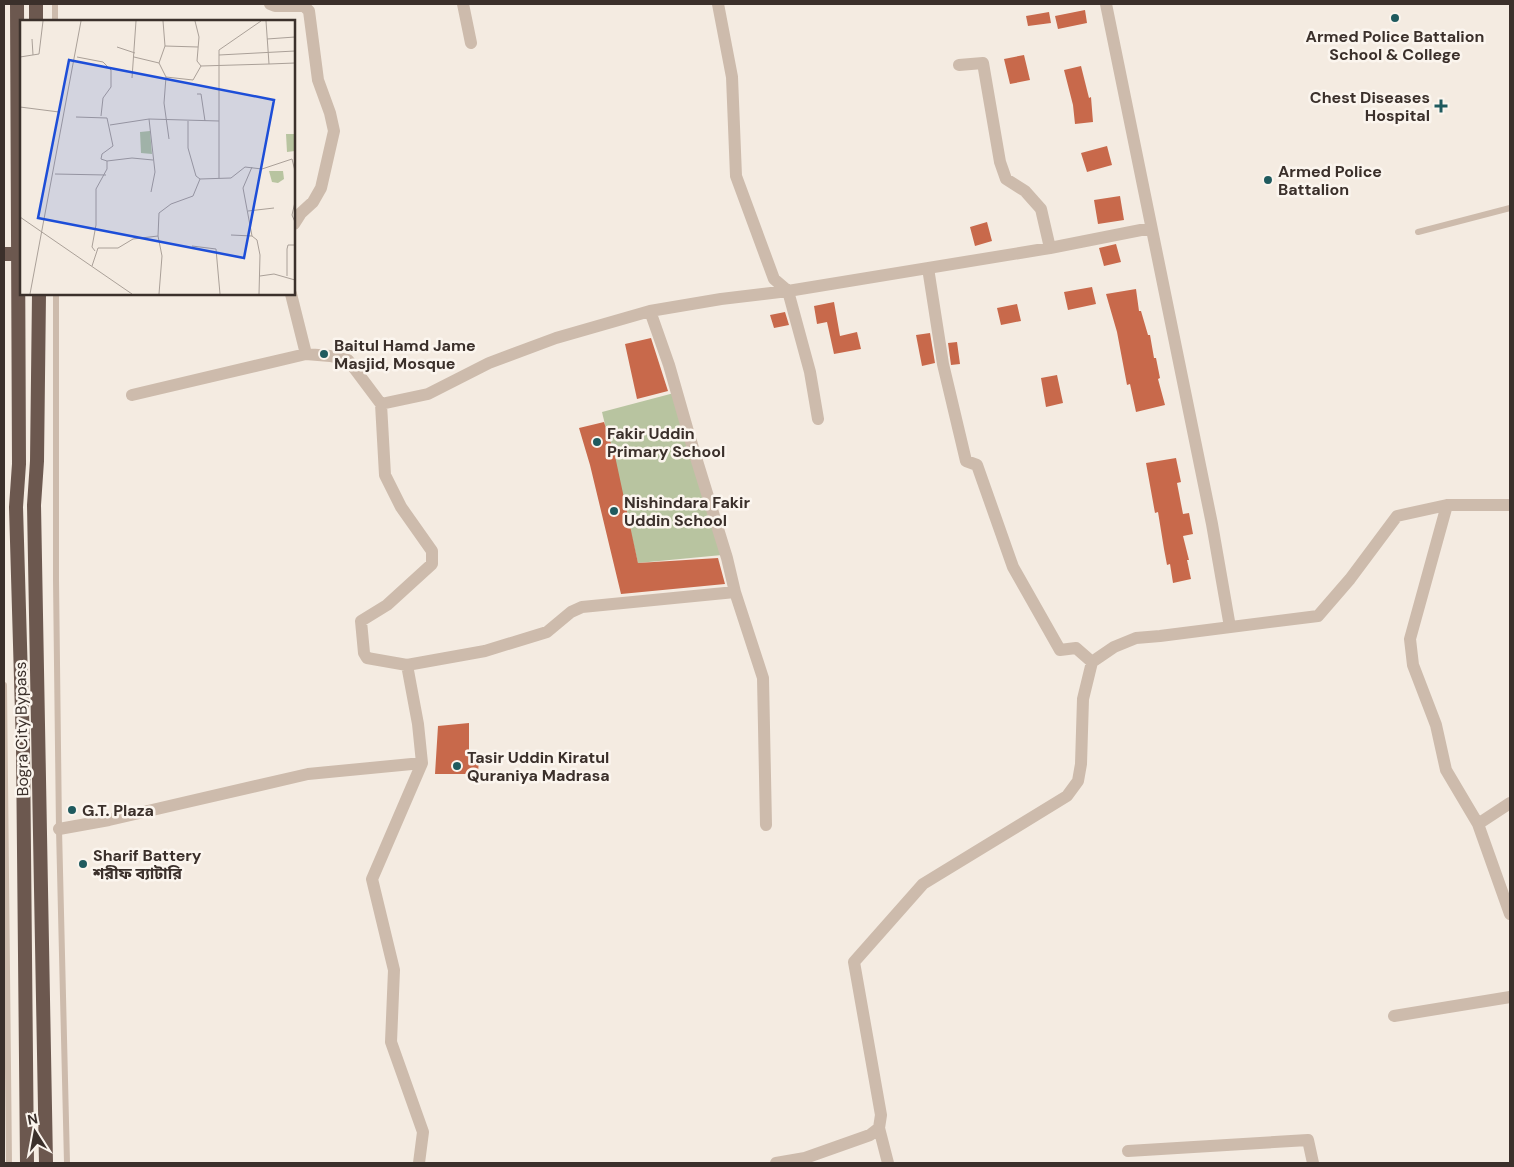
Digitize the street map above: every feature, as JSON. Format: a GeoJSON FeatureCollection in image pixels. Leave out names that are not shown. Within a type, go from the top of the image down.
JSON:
{"type":"FeatureCollection","features":[{"type":"Feature","properties":{"kind":"highway","name":"Bogra City Bypass"},"geometry":{"type":"LineString","coordinates":[[17,4],[10,254],[19,464],[16,507],[23,747],[27,1163]]}},
{"type":"Feature","properties":{"kind":"highway"},"geometry":{"type":"LineString","coordinates":[[36,4],[36,20]]}},
{"type":"Feature","properties":{"kind":"highway","name":"Bogra City Bypass"},"geometry":{"type":"LineString","coordinates":[[39,295],[37,462],[34,505],[46,1163]]}},
{"type":"Feature","properties":{"kind":"street"},"geometry":{"type":"LineString","coordinates":[[270,4],[275,6],[304,6],[309,11],[318,80],[330,113],[334,131],[321,188],[313,202],[301,213],[295,222]]}},
{"type":"Feature","properties":{"kind":"street"},"geometry":{"type":"LineString","coordinates":[[463,4],[470,43]]}},
{"type":"Feature","properties":{"kind":"street"},"geometry":{"type":"LineString","coordinates":[[718,4],[732,77],[736,176],[774,279],[788,290],[810,372],[818,419]]}},
{"type":"Feature","properties":{"kind":"street"},"geometry":{"type":"LineString","coordinates":[[1106,4],[1212,524],[1230,627]]}},
{"type":"Feature","properties":{"kind":"street"},"geometry":{"type":"LineString","coordinates":[[959,65],[983,62],[1000,162],[1006,179],[1025,192],[1042,209],[1050,248]]}},
{"type":"Feature","properties":{"kind":"street"},"geometry":{"type":"LineString","coordinates":[[381,404],[428,394],[489,363],[556,338],[650,311],[1050,248],[1151,228]]}},
{"type":"Feature","properties":{"kind":"street"},"geometry":{"type":"LineString","coordinates":[[928,268],[943,364],[966,461],[977,465],[1013,567],[1060,650],[1076,648],[1092,662]]}},
{"type":"Feature","properties":{"kind":"street"},"geometry":{"type":"LineString","coordinates":[[291,295],[306,354]]}},
{"type":"Feature","properties":{"kind":"street"},"geometry":{"type":"LineString","coordinates":[[650,311],[669,365],[727,558],[735,592],[763,678],[766,825]]}},
{"type":"Feature","properties":{"kind":"street"},"geometry":{"type":"LineString","coordinates":[[132,395],[306,354],[348,360],[381,404],[385,476],[401,507],[432,551],[432,564],[387,605],[362,621],[364,653],[368,658],[407,665],[485,651],[547,632],[571,612],[582,607],[735,592]]}},
{"type":"Feature","properties":{"kind":"street"},"geometry":{"type":"LineString","coordinates":[[1448,505],[1410,639],[1413,665],[1436,725],[1446,770],[1478,824],[1510,914]]}},
{"type":"Feature","properties":{"kind":"street"},"geometry":{"type":"LineString","coordinates":[[888,1163],[879,1128],[882,1115],[854,962],[923,884],[1067,796],[1078,781],[1083,699],[1092,662],[1114,647],[1136,638],[1318,616],[1350,579],[1397,516],[1448,505],[1510,505]]}},
{"type":"Feature","properties":{"kind":"street"},"geometry":{"type":"LineString","coordinates":[[407,665],[418,724],[422,763],[372,879],[394,970],[391,1042],[422,1132],[419,1163]]}},
{"type":"Feature","properties":{"kind":"street"},"geometry":{"type":"LineString","coordinates":[[59,829],[109,820],[308,774],[422,763]]}},
{"type":"Feature","properties":{"kind":"street"},"geometry":{"type":"LineString","coordinates":[[1478,824],[1510,803]]}},
{"type":"Feature","properties":{"kind":"street"},"geometry":{"type":"LineString","coordinates":[[1394,1016],[1510,997]]}},
{"type":"Feature","properties":{"kind":"street"},"geometry":{"type":"LineString","coordinates":[[776,1163],[806,1158],[870,1135],[879,1128]]}},
{"type":"Feature","properties":{"kind":"street"},"geometry":{"type":"LineString","coordinates":[[1128,1151],[1308,1140],[1313,1163]]}},
{"type":"Feature","properties":{"kind":"lane"},"geometry":{"type":"LineString","coordinates":[[54,4],[55,20]]}},
{"type":"Feature","properties":{"kind":"lane"},"geometry":{"type":"LineString","coordinates":[[1418,232],[1510,208]]}},
{"type":"Feature","properties":{"kind":"lane"},"geometry":{"type":"LineString","coordinates":[[56,295],[56,580],[59,829],[67,1163]]}},
{"type":"Feature","properties":{"kind":"lane"},"geometry":{"type":"LineString","coordinates":[[4,685],[9,1163]]}},
{"type":"Feature","properties":{"kind":"lane"},"geometry":{"type":"LineString","coordinates":[[4,1049],[7,1036]]}},
{"type":"Feature","properties":{"kind":"green space"},"geometry":{"type":"Polygon","coordinates":[[[674,393],[722,555],[638,563],[602,412],[674,393]]]}},
{"type":"Feature","properties":{"kind":"building"},"geometry":{"type":"Polygon","coordinates":[[[1085,10],[1087,23],[1058,29],[1055,16],[1085,10]]]}},
{"type":"Feature","properties":{"kind":"building"},"geometry":{"type":"Polygon","coordinates":[[[1049,12],[1051,23],[1028,26],[1026,16],[1049,12]]]}},
{"type":"Feature","properties":{"kind":"building"},"geometry":{"type":"Polygon","coordinates":[[[1024,55],[1030,80],[1010,84],[1004,59],[1024,55]]]}},
{"type":"Feature","properties":{"kind":"building"},"geometry":{"type":"Polygon","coordinates":[[[1081,66],[1089,98],[1091,97],[1093,122],[1075,124],[1073,105],[1064,70],[1081,66]]]}},
{"type":"Feature","properties":{"kind":"building"},"geometry":{"type":"Polygon","coordinates":[[[1107,146],[1112,165],[1087,172],[1081,153],[1107,146]]]}},
{"type":"Feature","properties":{"kind":"building"},"geometry":{"type":"Polygon","coordinates":[[[1120,196],[1124,220],[1098,224],[1094,200],[1120,196]]]}},
{"type":"Feature","properties":{"kind":"building"},"geometry":{"type":"Polygon","coordinates":[[[987,222],[992,241],[975,246],[970,227],[987,222]]]}},
{"type":"Feature","properties":{"kind":"building"},"geometry":{"type":"Polygon","coordinates":[[[1116,244],[1121,262],[1104,266],[1099,248],[1116,244]]]}},
{"type":"Feature","properties":{"kind":"building"},"geometry":{"type":"Polygon","coordinates":[[[1092,287],[1096,304],[1068,310],[1064,292],[1092,287]]]}},
{"type":"Feature","properties":{"kind":"building"},"geometry":{"type":"Polygon","coordinates":[[[1136,289],[1139,311],[1141,311],[1148,335],[1150,335],[1154,358],[1156,358],[1160,378],[1158,379],[1165,405],[1136,412],[1130,384],[1127,385],[1117,332],[1106,294],[1136,289]]]}},
{"type":"Feature","properties":{"kind":"building"},"geometry":{"type":"Polygon","coordinates":[[[834,302],[840,336],[857,332],[861,349],[834,354],[827,322],[817,324],[814,306],[834,302]]]}},
{"type":"Feature","properties":{"kind":"building"},"geometry":{"type":"Polygon","coordinates":[[[1017,304],[1021,321],[1001,325],[997,308],[1017,304]]]}},
{"type":"Feature","properties":{"kind":"building"},"geometry":{"type":"Polygon","coordinates":[[[785,312],[789,325],[774,328],[770,315],[785,312]]]}},
{"type":"Feature","properties":{"kind":"building"},"geometry":{"type":"Polygon","coordinates":[[[930,333],[935,363],[922,366],[916,335],[930,333]]]}},
{"type":"Feature","properties":{"kind":"building"},"geometry":{"type":"Polygon","coordinates":[[[651,338],[668,391],[637,399],[625,344],[651,338]]]}},
{"type":"Feature","properties":{"kind":"building"},"geometry":{"type":"Polygon","coordinates":[[[957,342],[960,364],[951,365],[948,343],[957,342]]]}},
{"type":"Feature","properties":{"kind":"building"},"geometry":{"type":"Polygon","coordinates":[[[1057,375],[1063,403],[1046,407],[1041,378],[1057,375]]]}},
{"type":"Feature","properties":{"kind":"building","name":"Nishindara Fakir Uddin School"},"geometry":{"type":"Polygon","coordinates":[[[604,422],[615,456],[638,563],[718,558],[725,584],[621,594],[590,465],[579,428],[604,422]]]}},
{"type":"Feature","properties":{"kind":"building"},"geometry":{"type":"Polygon","coordinates":[[[1176,458],[1181,482],[1177,483],[1183,514],[1189,513],[1193,534],[1183,536],[1189,560],[1187,560],[1191,579],[1173,583],[1170,564],[1167,565],[1158,512],[1155,513],[1146,463],[1176,458]]]}},
{"type":"Feature","properties":{"kind":"building"},"geometry":{"type":"Polygon","coordinates":[[[469,723],[469,757],[479,757],[478,774],[435,774],[438,726],[469,723]]]}},
{"type":"Feature","properties":{"kind":"place","name":"Armed Police Battalion School & College"},"geometry":{"type":"Point","coordinates":[1395,18]}},
{"type":"Feature","properties":{"kind":"place","name":"Chest Diseases Hospital"},"geometry":{"type":"Point","coordinates":[1441,106]}},
{"type":"Feature","properties":{"kind":"place","name":"Armed Police Battalion"},"geometry":{"type":"Point","coordinates":[1268,180]}},
{"type":"Feature","properties":{"kind":"place","name":"Baitul Hamd Jame Masjid, Mosque"},"geometry":{"type":"Point","coordinates":[324,354]}},
{"type":"Feature","properties":{"kind":"place","name":"Fakir Uddin Primary School"},"geometry":{"type":"Point","coordinates":[597,442]}},
{"type":"Feature","properties":{"kind":"place","name":"Nishindara Fakir Uddin School"},"geometry":{"type":"Point","coordinates":[614,511]}},
{"type":"Feature","properties":{"kind":"place","name":"Tasir Uddin Kiratul Quraniya Madrasa"},"geometry":{"type":"Point","coordinates":[457,766]}},
{"type":"Feature","properties":{"kind":"place","name":"G.T. Plaza"},"geometry":{"type":"Point","coordinates":[72,810]}},
{"type":"Feature","properties":{"kind":"place","name":"Sharif Battery শরীফ ব্যাটারি"},"geometry":{"type":"Point","coordinates":[83,864]}}]}
